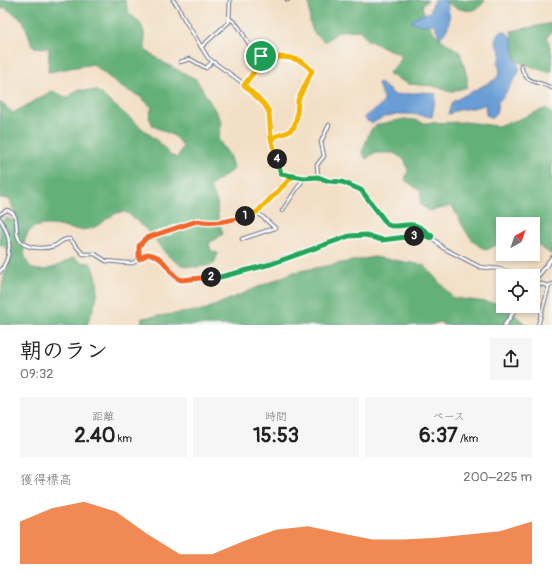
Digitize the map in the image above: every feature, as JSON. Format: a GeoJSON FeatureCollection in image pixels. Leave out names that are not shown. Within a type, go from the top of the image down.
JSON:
{"type":"FeatureCollection","features":[{"type":"Feature","properties":{"kind":"main road"},"geometry":{"type":"LineString","coordinates":[[540,273],[552,256]]}},
{"type":"Feature","properties":{"kind":"main road"},"geometry":{"type":"LineString","coordinates":[[505,325],[513,313]]}},
{"type":"Feature","properties":{"kind":"street"},"geometry":{"type":"LineString","coordinates":[[173,0],[212,63],[244,85],[264,104],[269,112],[271,138],[281,174],[304,178],[318,177],[328,181],[342,182],[361,190],[388,225],[394,227],[413,225],[419,226],[432,236],[431,238],[442,248],[480,267],[500,269]]}},
{"type":"Feature","properties":{"kind":"street"},"geometry":{"type":"LineString","coordinates":[[201,47],[226,25],[230,19],[230,0]]}},
{"type":"Feature","properties":{"kind":"street"},"geometry":{"type":"LineString","coordinates":[[230,19],[237,23],[252,49],[261,56],[272,62],[279,57],[298,60],[306,64],[312,71],[298,100],[297,116],[294,127],[288,132],[271,138]]}},
{"type":"Feature","properties":{"kind":"street"},"geometry":{"type":"LineString","coordinates":[[244,85],[257,68],[261,56]]}},
{"type":"Feature","properties":{"kind":"street"},"geometry":{"type":"LineString","coordinates":[[180,62],[190,59],[206,68],[212,63]]}},
{"type":"Feature","properties":{"kind":"street"},"geometry":{"type":"LineString","coordinates":[[521,65],[522,72],[527,78],[552,88]]}},
{"type":"Feature","properties":{"kind":"street"},"geometry":{"type":"LineString","coordinates":[[318,177],[317,165],[324,156],[321,142],[329,125]]}},
{"type":"Feature","properties":{"kind":"street"},"geometry":{"type":"LineString","coordinates":[[139,259],[139,246],[146,238],[197,221],[203,223],[229,222],[257,212],[293,176]]}},
{"type":"Feature","properties":{"kind":"street"},"geometry":{"type":"LineString","coordinates":[[282,211],[304,178]]}},
{"type":"Feature","properties":{"kind":"street"},"geometry":{"type":"LineString","coordinates":[[0,214],[7,210],[12,212],[16,217],[19,239],[30,247],[54,246],[67,238],[72,240],[83,254],[99,255],[106,261],[133,263],[148,254],[157,256],[170,268],[174,275],[181,280],[220,277],[271,264],[349,236],[366,235],[382,240],[422,235],[431,238]]}},
{"type":"Feature","properties":{"kind":"street"},"geometry":{"type":"LineString","coordinates":[[242,240],[275,228],[257,212]]}},
{"type":"Feature","properties":{"kind":"street"},"geometry":{"type":"LineString","coordinates":[[0,218],[7,232],[10,252],[7,262],[0,272]]}},
{"type":"Feature","properties":{"kind":"street"},"geometry":{"type":"LineString","coordinates":[[538,325],[550,285],[540,282]]}},
{"type":"Feature","properties":{"kind":"green space"},"geometry":{"type":"Polygon","coordinates":[[[0,0],[125,0],[129,14],[138,21],[143,29],[145,50],[166,64],[196,79],[222,122],[218,139],[229,155],[234,169],[214,183],[210,188],[217,202],[218,217],[223,234],[209,243],[211,251],[218,253],[214,264],[198,267],[186,266],[177,262],[162,249],[147,230],[128,213],[124,212],[119,212],[110,216],[98,225],[89,229],[82,230],[42,225],[35,227],[30,231],[26,236],[24,243],[25,258],[32,268],[38,270],[48,269],[74,257],[80,262],[90,263],[95,271],[98,286],[97,294],[87,325],[0,325],[2,284],[10,261],[8,250],[0,245],[0,223],[6,218],[14,221],[18,219],[9,199],[0,198],[0,102],[13,113],[52,91],[68,98],[77,90],[97,91],[160,143],[170,155],[177,158],[183,146],[174,136],[153,126],[149,117],[152,107],[139,96],[121,87],[93,64],[48,72],[49,48],[33,47],[23,20],[4,7],[0,9],[0,0]]]}},
{"type":"Feature","properties":{"kind":"green space"},"geometry":{"type":"Polygon","coordinates":[[[309,0],[428,0],[422,6],[428,23],[435,34],[460,52],[467,77],[467,87],[450,92],[434,86],[409,84],[388,74],[402,58],[397,53],[367,40],[360,30],[339,31],[325,42],[313,32],[310,22],[309,0]]]}},
{"type":"Feature","properties":{"kind":"green space"},"geometry":{"type":"Polygon","coordinates":[[[441,0],[485,0],[481,6],[476,9],[465,10],[459,9],[441,0]]]}},
{"type":"Feature","properties":{"kind":"green space"},"geometry":{"type":"Polygon","coordinates":[[[552,23],[552,30],[547,37],[552,55],[552,71],[550,73],[516,61],[511,31],[552,23]]]}},
{"type":"Feature","properties":{"kind":"green space"},"geometry":{"type":"Polygon","coordinates":[[[546,108],[552,114],[552,255],[540,247],[540,217],[496,217],[496,245],[487,250],[475,243],[470,237],[452,206],[429,211],[420,204],[421,192],[405,180],[408,171],[405,160],[394,153],[374,153],[366,159],[362,152],[370,131],[376,125],[404,119],[424,123],[466,122],[497,126],[517,120],[546,108]]]}},
{"type":"Feature","properties":{"kind":"green space"},"geometry":{"type":"Polygon","coordinates":[[[374,257],[424,265],[453,298],[496,303],[496,313],[513,313],[526,325],[443,325],[440,322],[430,325],[141,325],[142,318],[204,310],[294,272],[374,257]]]}},
{"type":"Feature","properties":{"kind":"water"},"geometry":{"type":"Polygon","coordinates":[[[434,0],[445,0],[449,15],[447,29],[440,38],[434,24],[421,25],[411,22],[415,17],[430,12],[434,0]]]}},
{"type":"Feature","properties":{"kind":"water"},"geometry":{"type":"Polygon","coordinates":[[[502,31],[506,32],[513,40],[513,53],[520,70],[506,93],[498,102],[496,114],[491,118],[486,115],[485,104],[448,114],[452,102],[496,79],[500,72],[498,62],[501,55],[496,44],[497,36],[502,31]]]}},
{"type":"Feature","properties":{"kind":"water"},"geometry":{"type":"Polygon","coordinates":[[[379,82],[395,95],[425,92],[436,94],[432,117],[402,114],[387,116],[373,123],[367,121],[364,117],[381,105],[384,101],[378,84],[379,82]]]}},
{"type":"Feature","properties":{"kind":"route"},"geometry":{"type":"LineString","coordinates":[[261,56],[257,68],[244,85],[264,104],[269,112],[271,138],[281,174],[293,176],[267,200],[257,212],[229,222],[203,223],[197,221],[146,238],[139,246],[139,259],[148,254],[157,256],[170,268],[176,278],[181,280],[220,277],[271,264],[319,245],[349,236],[366,235],[378,240],[422,235],[429,236],[431,238],[432,236],[419,226],[413,225],[391,227],[384,221],[361,190],[345,183],[328,181],[314,176],[304,178],[293,176],[281,174],[280,170],[271,138],[288,132],[294,127],[297,116],[298,100],[305,82],[311,75],[312,71],[306,64],[288,57],[279,57],[272,62],[261,56]]}}]}
